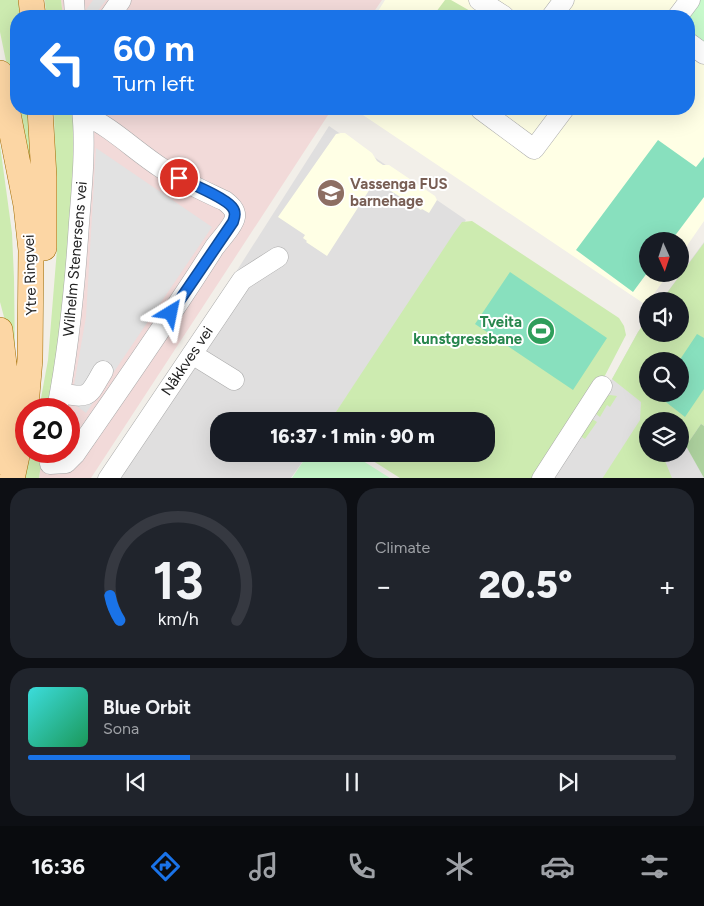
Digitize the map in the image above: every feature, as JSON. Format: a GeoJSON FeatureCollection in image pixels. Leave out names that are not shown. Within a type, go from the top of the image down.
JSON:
{"type":"FeatureCollection","features":[{"type":"Feature","properties":{"kind":"main road","name":"Ytre Ringvei"},"geometry":{"type":"LineString","coordinates":[[0,73],[26,205],[31,250],[30,359],[27,398]]}},
{"type":"Feature","properties":{"kind":"main road","name":"Ytre Ringvei"},"geometry":{"type":"LineString","coordinates":[[0,77],[15,206],[21,296],[17,381],[5,471]]}},
{"type":"Feature","properties":{"kind":"main road"},"geometry":{"type":"LineString","coordinates":[[29,398],[36,363],[41,314],[44,245],[44,177],[40,115]]}},
{"type":"Feature","properties":{"kind":"main road"},"geometry":{"type":"LineString","coordinates":[[0,330],[7,390],[5,471]]}},
{"type":"Feature","properties":{"kind":"main road","name":"Ytre Ringvei"},"geometry":{"type":"LineString","coordinates":[[5,471],[15,443]]}},
{"type":"Feature","properties":{"kind":"street"},"geometry":{"type":"LineString","coordinates":[[479,0],[495,10]]}},
{"type":"Feature","properties":{"kind":"street","name":"Wilhelm Stenersens vei"},"geometry":{"type":"LineString","coordinates":[[59,398],[77,267],[82,115]]}},
{"type":"Feature","properties":{"kind":"street"},"geometry":{"type":"LineString","coordinates":[[49,465],[66,463],[75,454],[193,282],[233,222],[235,216],[232,207],[225,201],[163,169],[122,137],[88,115]]}},
{"type":"Feature","properties":{"kind":"street"},"geometry":{"type":"LineString","coordinates":[[488,115],[534,148],[559,115]]}},
{"type":"Feature","properties":{"kind":"street","name":"Nåkkves vei"},"geometry":{"type":"LineString","coordinates":[[108,478],[242,280],[278,257]]}},
{"type":"Feature","properties":{"kind":"street"},"geometry":{"type":"LineString","coordinates":[[192,354],[234,380]]}},
{"type":"Feature","properties":{"kind":"street"},"geometry":{"type":"LineString","coordinates":[[75,398],[85,396],[91,391],[103,371]]}},
{"type":"Feature","properties":{"kind":"street"},"geometry":{"type":"LineString","coordinates":[[542,478],[602,386]]}},
{"type":"Feature","properties":{"kind":"shaded area"},"geometry":{"type":"Polygon","coordinates":[[[61,0],[382,0],[375,10],[62,10],[61,0]]]}},
{"type":"Feature","properties":{"kind":"shaded area"},"geometry":{"type":"Polygon","coordinates":[[[93,0],[106,0],[98,10],[86,10],[93,0]]]}},
{"type":"Feature","properties":{"kind":"shaded area"},"geometry":{"type":"Polygon","coordinates":[[[385,0],[704,0],[704,221],[689,243],[689,232],[639,232],[639,282],[662,282],[655,292],[639,292],[639,300],[363,115],[695,115],[695,10],[379,10],[385,0]]]}},
{"type":"Feature","properties":{"kind":"shaded area"},"geometry":{"type":"Polygon","coordinates":[[[74,115],[328,115],[91,478],[39,478],[41,463],[80,463],[80,398],[51,398],[74,115]]]}},
{"type":"Feature","properties":{"kind":"shaded area"},"geometry":{"type":"Polygon","coordinates":[[[329,126],[466,220],[336,412],[210,412],[210,462],[302,462],[291,478],[105,478],[329,126]]]}},
{"type":"Feature","properties":{"kind":"shaded area","name":"Vassenga FUS barnehage"},"geometry":{"type":"Polygon","coordinates":[[[345,133],[372,153],[377,161],[383,165],[389,165],[435,196],[437,200],[429,213],[375,181],[327,256],[306,242],[303,238],[305,235],[278,217],[336,134],[345,133]]]}},
{"type":"Feature","properties":{"kind":"shaded area"},"geometry":{"type":"Polygon","coordinates":[[[96,148],[212,227],[86,413],[80,409],[80,398],[72,398],[86,317],[96,148]]]}},
{"type":"Feature","properties":{"kind":"shaded area"},"geometry":{"type":"Polygon","coordinates":[[[704,242],[704,478],[547,478],[612,379],[639,331],[639,342],[689,342],[689,292],[668,292],[675,282],[689,282],[689,263],[704,242]]]}},
{"type":"Feature","properties":{"kind":"green space"},"geometry":{"type":"Polygon","coordinates":[[[0,0],[23,0],[24,10],[10,10],[10,80],[0,32],[0,0]]]}},
{"type":"Feature","properties":{"kind":"green space"},"geometry":{"type":"Polygon","coordinates":[[[45,0],[61,0],[62,10],[46,10],[45,0]]]}},
{"type":"Feature","properties":{"kind":"green space"},"geometry":{"type":"Polygon","coordinates":[[[445,0],[451,0],[468,10],[438,10],[445,0]]]}},
{"type":"Feature","properties":{"kind":"green space"},"geometry":{"type":"Polygon","coordinates":[[[697,0],[704,0],[704,46],[695,39],[695,10],[692,10],[697,0]]]}},
{"type":"Feature","properties":{"kind":"green space"},"geometry":{"type":"Polygon","coordinates":[[[17,115],[33,115],[38,216],[17,115]]]}},
{"type":"Feature","properties":{"kind":"green space"},"geometry":{"type":"Polygon","coordinates":[[[54,115],[74,115],[77,228],[52,398],[41,398],[48,360],[57,249],[54,115]]]}},
{"type":"Feature","properties":{"kind":"green space"},"geometry":{"type":"Polygon","coordinates":[[[658,140],[696,167],[704,157],[704,197],[678,232],[639,232],[640,282],[633,292],[576,250],[658,140]]]}},
{"type":"Feature","properties":{"kind":"green space"},"geometry":{"type":"Polygon","coordinates":[[[0,145],[12,233],[15,358],[0,302],[0,145]]]}},
{"type":"Feature","properties":{"kind":"green space"},"geometry":{"type":"Polygon","coordinates":[[[472,221],[619,318],[624,326],[626,335],[598,389],[536,478],[400,478],[375,462],[495,462],[495,412],[336,412],[462,222],[472,221]]]}},
{"type":"Feature","properties":{"kind":"green space"},"geometry":{"type":"Polygon","coordinates":[[[704,243],[704,426],[701,424],[689,442],[689,412],[640,412],[641,402],[689,402],[689,352],[639,352],[639,400],[612,379],[639,331],[639,342],[689,342],[689,292],[668,292],[675,282],[689,282],[689,263],[704,243]]]}},
{"type":"Feature","properties":{"kind":"green space","name":"Tveita kunstgressbane"},"geometry":{"type":"Polygon","coordinates":[[[510,272],[607,338],[573,390],[475,324],[510,272]]]}},
{"type":"Feature","properties":{"kind":"green space"},"geometry":{"type":"Polygon","coordinates":[[[697,334],[704,338],[704,389],[688,412],[679,412],[666,402],[689,402],[689,352],[685,352],[697,334]]]}},
{"type":"Feature","properties":{"kind":"green space"},"geometry":{"type":"Polygon","coordinates":[[[617,396],[610,407],[607,405],[600,417],[592,411],[603,397],[617,396]]]}},
{"type":"Feature","properties":{"kind":"green space"},"geometry":{"type":"Polygon","coordinates":[[[589,417],[597,422],[585,439],[577,434],[589,417]]]}},
{"type":"Feature","properties":{"kind":"green space"},"geometry":{"type":"Polygon","coordinates":[[[639,422],[639,462],[665,462],[672,478],[603,478],[639,422]]]}},
{"type":"Feature","properties":{"kind":"green space"},"geometry":{"type":"Polygon","coordinates":[[[701,424],[704,426],[704,478],[689,451],[689,442],[701,424]]]}},
{"type":"Feature","properties":{"kind":"green space"},"geometry":{"type":"Polygon","coordinates":[[[303,462],[365,462],[390,478],[292,478],[303,462]]]}},
{"type":"Feature","properties":{"kind":"green space"},"geometry":{"type":"Polygon","coordinates":[[[26,463],[41,463],[39,478],[21,478],[26,463]]]}},
{"type":"Feature","properties":{"kind":"place","name":"Vassenga FUS barnehage"},"geometry":{"type":"Point","coordinates":[331,193]}},
{"type":"Feature","properties":{"kind":"place","name":"Tveita kunstgressbane"},"geometry":{"type":"Point","coordinates":[541,331]}},
{"type":"Feature","properties":{"kind":"route"},"geometry":{"type":"LineString","coordinates":[[171,313],[233,222],[235,216],[232,207],[225,201],[179,178]]}}]}
